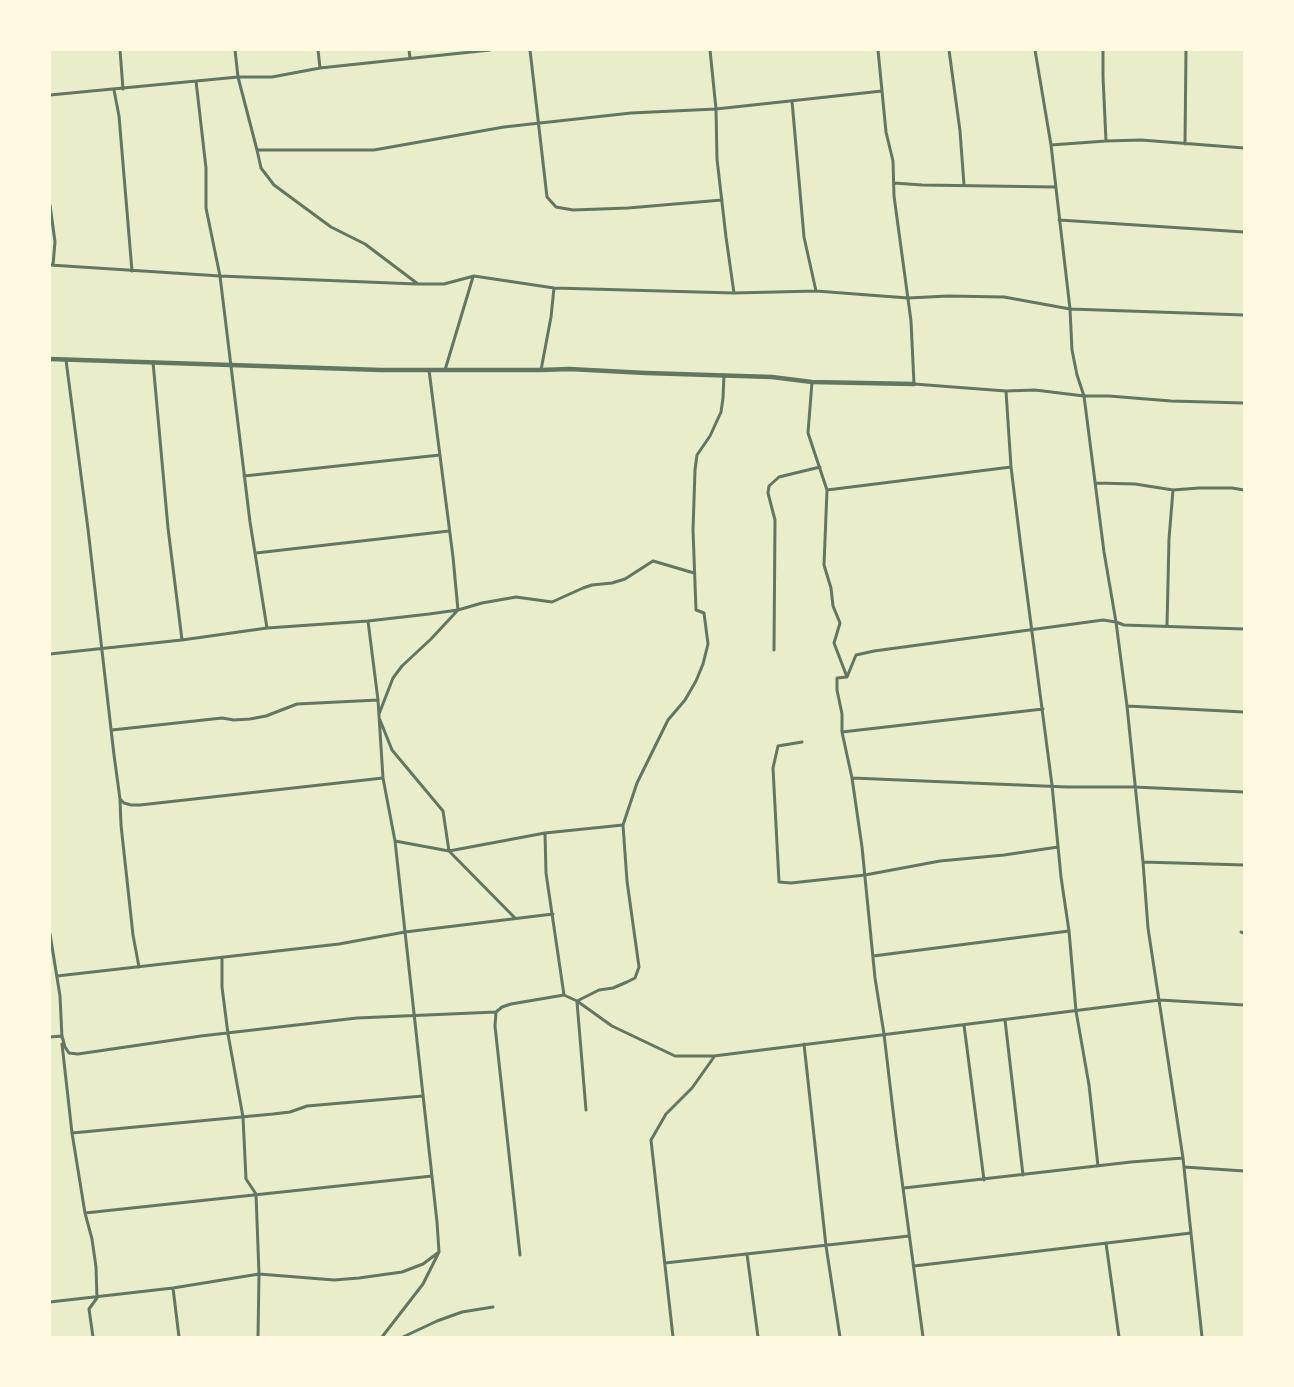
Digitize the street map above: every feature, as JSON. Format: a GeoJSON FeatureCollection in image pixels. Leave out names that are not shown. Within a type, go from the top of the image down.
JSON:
{"type":"FeatureCollection","features":[{"type":"Feature","properties":{"kind":"street"},"geometry":{"type":"LineString","coordinates":[[120,50],[123,89]]}},
{"type":"Feature","properties":{"kind":"street"},"geometry":{"type":"LineString","coordinates":[[235,50],[238,77],[261,168],[274,185],[331,227],[365,244],[418,284]]}},
{"type":"Feature","properties":{"kind":"street"},"geometry":{"type":"LineString","coordinates":[[318,50],[320,68]]}},
{"type":"Feature","properties":{"kind":"street"},"geometry":{"type":"LineString","coordinates":[[409,50],[410,58]]}},
{"type":"Feature","properties":{"kind":"street"},"geometry":{"type":"LineString","coordinates":[[50,95],[238,77],[272,77],[320,68],[490,50]]}},
{"type":"Feature","properties":{"kind":"street"},"geometry":{"type":"LineString","coordinates":[[530,50],[547,197],[556,207],[573,210],[722,200]]}},
{"type":"Feature","properties":{"kind":"street"},"geometry":{"type":"LineString","coordinates":[[710,50],[716,109],[717,159],[734,293]]}},
{"type":"Feature","properties":{"kind":"street"},"geometry":{"type":"LineString","coordinates":[[878,50],[886,132],[893,160],[911,321],[914,384]]}},
{"type":"Feature","properties":{"kind":"street"},"geometry":{"type":"LineString","coordinates":[[950,50],[964,185]]}},
{"type":"Feature","properties":{"kind":"street"},"geometry":{"type":"LineString","coordinates":[[1035,50],[1051,145],[1070,309],[1072,350],[1084,396],[1127,706],[1148,928],[1183,1158],[1202,1337]]}},
{"type":"Feature","properties":{"kind":"street"},"geometry":{"type":"LineString","coordinates":[[1103,50],[1106,141]]}},
{"type":"Feature","properties":{"kind":"street"},"geometry":{"type":"LineString","coordinates":[[1185,144],[1186,50]]}},
{"type":"Feature","properties":{"kind":"street"},"geometry":{"type":"LineString","coordinates":[[196,81],[206,168],[206,208],[220,276],[244,476],[267,628]]}},
{"type":"Feature","properties":{"kind":"street"},"geometry":{"type":"LineString","coordinates":[[114,90],[119,116],[132,271]]}},
{"type":"Feature","properties":{"kind":"street"},"geometry":{"type":"LineString","coordinates":[[257,150],[374,150],[504,127],[538,123],[630,113],[716,109],[882,91]]}},
{"type":"Feature","properties":{"kind":"street"},"geometry":{"type":"LineString","coordinates":[[792,101],[804,237],[816,291]]}},
{"type":"Feature","properties":{"kind":"street"},"geometry":{"type":"LineString","coordinates":[[1051,145],[1141,140],[1244,148]]}},
{"type":"Feature","properties":{"kind":"street"},"geometry":{"type":"LineString","coordinates":[[894,182],[1055,187]]}},
{"type":"Feature","properties":{"kind":"street"},"geometry":{"type":"LineString","coordinates":[[50,206],[55,242],[52,265],[220,276],[418,284],[444,284],[474,276],[554,288],[734,293],[816,291],[908,298],[948,296],[1004,297],[1070,309],[1244,315]]}},
{"type":"Feature","properties":{"kind":"street"},"geometry":{"type":"LineString","coordinates":[[1059,220],[1244,232]]}},
{"type":"Feature","properties":{"kind":"street"},"geometry":{"type":"LineString","coordinates":[[445,370],[474,276]]}},
{"type":"Feature","properties":{"kind":"street"},"geometry":{"type":"LineString","coordinates":[[541,370],[551,317],[554,288]]}},
{"type":"Feature","properties":{"kind":"street"},"geometry":{"type":"LineString","coordinates":[[50,359],[429,370],[569,369],[772,377],[812,382],[914,384],[1006,391],[1035,390],[1084,396],[1244,403]]}},
{"type":"Feature","properties":{"kind":"street"},"geometry":{"type":"LineString","coordinates":[[66,359],[139,967]]}},
{"type":"Feature","properties":{"kind":"street"},"geometry":{"type":"LineString","coordinates":[[153,362],[168,528],[182,640]]}},
{"type":"Feature","properties":{"kind":"street"},"geometry":{"type":"LineString","coordinates":[[429,370],[458,610],[402,666],[393,678],[378,716],[392,750],[443,811],[449,851],[515,918]]}},
{"type":"Feature","properties":{"kind":"street"},"geometry":{"type":"LineString","coordinates":[[577,1001],[599,990],[613,988],[635,978],[639,967],[627,881],[622,825],[636,784],[668,720],[685,700],[703,664],[708,644],[704,613],[696,610],[693,530],[696,462],[697,454],[710,436],[721,412],[724,375]]}},
{"type":"Feature","properties":{"kind":"street"},"geometry":{"type":"LineString","coordinates":[[812,382],[808,433],[827,490],[824,565],[831,588],[833,606],[840,623],[834,643],[847,677]]}},
{"type":"Feature","properties":{"kind":"street"},"geometry":{"type":"LineString","coordinates":[[1006,391],[1011,466],[1052,785],[1076,1011],[1089,1085],[1098,1166]]}},
{"type":"Feature","properties":{"kind":"street"},"geometry":{"type":"LineString","coordinates":[[244,476],[440,455]]}},
{"type":"Feature","properties":{"kind":"street"},"geometry":{"type":"LineString","coordinates":[[827,490],[1011,466]]}},
{"type":"Feature","properties":{"kind":"street"},"geometry":{"type":"LineString","coordinates":[[774,650],[775,520],[768,492],[769,486],[779,477],[820,467]]}},
{"type":"Feature","properties":{"kind":"street"},"geometry":{"type":"LineString","coordinates":[[1096,483],[1135,484],[1173,490],[1198,488],[1244,490]]}},
{"type":"Feature","properties":{"kind":"street"},"geometry":{"type":"LineString","coordinates":[[1168,626],[1173,490]]}},
{"type":"Feature","properties":{"kind":"street"},"geometry":{"type":"LineString","coordinates":[[256,553],[449,531]]}},
{"type":"Feature","properties":{"kind":"street"},"geometry":{"type":"LineString","coordinates":[[50,654],[182,640],[267,628],[368,620],[458,610],[516,596],[552,602],[582,588],[625,579],[653,561],[694,573]]}},
{"type":"Feature","properties":{"kind":"street"},"geometry":{"type":"LineString","coordinates":[[368,620],[378,700],[383,778],[395,842],[439,1252],[423,1284],[382,1337]]}},
{"type":"Feature","properties":{"kind":"street"},"geometry":{"type":"LineString","coordinates":[[847,677],[856,655],[893,648],[1103,620],[1124,625],[1244,629]]}},
{"type":"Feature","properties":{"kind":"street"},"geometry":{"type":"LineString","coordinates":[[847,677],[837,678],[837,690],[842,714],[842,732],[852,778],[865,875],[875,978],[923,1337]]}},
{"type":"Feature","properties":{"kind":"street"},"geometry":{"type":"LineString","coordinates":[[112,730],[222,718],[234,720],[250,719],[266,716],[298,704],[378,700]]}},
{"type":"Feature","properties":{"kind":"street"},"geometry":{"type":"LineString","coordinates":[[1127,706],[1244,712]]}},
{"type":"Feature","properties":{"kind":"street"},"geometry":{"type":"LineString","coordinates":[[842,732],[1042,709]]}},
{"type":"Feature","properties":{"kind":"street"},"geometry":{"type":"LineString","coordinates":[[802,742],[778,746],[773,768],[779,882],[791,883],[865,875],[940,861],[1004,855],[1058,847]]}},
{"type":"Feature","properties":{"kind":"street"},"geometry":{"type":"LineString","coordinates":[[120,799],[124,803],[140,805],[383,778]]}},
{"type":"Feature","properties":{"kind":"street"},"geometry":{"type":"LineString","coordinates":[[852,778],[1244,792]]}},
{"type":"Feature","properties":{"kind":"street"},"geometry":{"type":"LineString","coordinates":[[395,842],[449,851],[545,832],[622,825]]}},
{"type":"Feature","properties":{"kind":"street"},"geometry":{"type":"LineString","coordinates":[[545,832],[546,873],[564,994]]}},
{"type":"Feature","properties":{"kind":"street"},"geometry":{"type":"LineString","coordinates":[[1143,862],[1244,865]]}},
{"type":"Feature","properties":{"kind":"street"},"geometry":{"type":"LineString","coordinates":[[57,976],[339,944],[405,932],[553,914]]}},
{"type":"Feature","properties":{"kind":"street"},"geometry":{"type":"LineString","coordinates":[[873,956],[1069,931]]}},
{"type":"Feature","properties":{"kind":"street"},"geometry":{"type":"LineString","coordinates":[[50,934],[60,996],[72,1133],[85,1213],[92,1239],[97,1298],[89,1309],[93,1337]]}},
{"type":"Feature","properties":{"kind":"street"},"geometry":{"type":"LineString","coordinates":[[222,958],[222,988],[228,1034],[243,1117],[246,1179],[256,1194],[259,1274],[258,1337]]}},
{"type":"Feature","properties":{"kind":"street"},"geometry":{"type":"LineString","coordinates":[[62,1036],[69,1053],[78,1054],[201,1036],[357,1018],[496,1012],[502,1007],[511,1004],[564,994],[612,1026],[675,1056],[714,1056],[1160,1000],[1244,1005]]}},
{"type":"Feature","properties":{"kind":"street"},"geometry":{"type":"LineString","coordinates":[[577,1001],[586,1110]]}},
{"type":"Feature","properties":{"kind":"street"},"geometry":{"type":"LineString","coordinates":[[496,1012],[495,1026],[520,1254]]}},
{"type":"Feature","properties":{"kind":"street"},"geometry":{"type":"LineString","coordinates":[[1005,1020],[1023,1176]]}},
{"type":"Feature","properties":{"kind":"street"},"geometry":{"type":"LineString","coordinates":[[964,1025],[984,1180]]}},
{"type":"Feature","properties":{"kind":"street"},"geometry":{"type":"LineString","coordinates":[[50,1037],[62,1036]]}},
{"type":"Feature","properties":{"kind":"street"},"geometry":{"type":"LineString","coordinates":[[804,1044],[826,1246],[840,1337]]}},
{"type":"Feature","properties":{"kind":"street"},"geometry":{"type":"LineString","coordinates":[[674,1337],[651,1140],[666,1114],[692,1088],[714,1056]]}},
{"type":"Feature","properties":{"kind":"street"},"geometry":{"type":"LineString","coordinates":[[72,1133],[290,1112],[307,1106],[423,1096]]}},
{"type":"Feature","properties":{"kind":"street"},"geometry":{"type":"LineString","coordinates":[[904,1188],[1183,1158]]}},
{"type":"Feature","properties":{"kind":"street"},"geometry":{"type":"LineString","coordinates":[[1184,1167],[1244,1171]]}},
{"type":"Feature","properties":{"kind":"street"},"geometry":{"type":"LineString","coordinates":[[85,1213],[432,1176]]}},
{"type":"Feature","properties":{"kind":"street"},"geometry":{"type":"LineString","coordinates":[[914,1266],[1191,1233]]}},
{"type":"Feature","properties":{"kind":"street"},"geometry":{"type":"LineString","coordinates":[[664,1263],[909,1236]]}},
{"type":"Feature","properties":{"kind":"street"},"geometry":{"type":"LineString","coordinates":[[1106,1243],[1119,1337],[1114,1337]]}},
{"type":"Feature","properties":{"kind":"street"},"geometry":{"type":"LineString","coordinates":[[50,1302],[173,1288],[259,1274],[334,1280],[359,1278],[402,1272],[423,1264],[439,1252]]}},
{"type":"Feature","properties":{"kind":"street"},"geometry":{"type":"LineString","coordinates":[[747,1254],[758,1337]]}},
{"type":"Feature","properties":{"kind":"street"},"geometry":{"type":"LineString","coordinates":[[173,1288],[178,1337]]}},
{"type":"Feature","properties":{"kind":"street"},"geometry":{"type":"LineString","coordinates":[[403,1337],[462,1312],[493,1307]]}}]}
